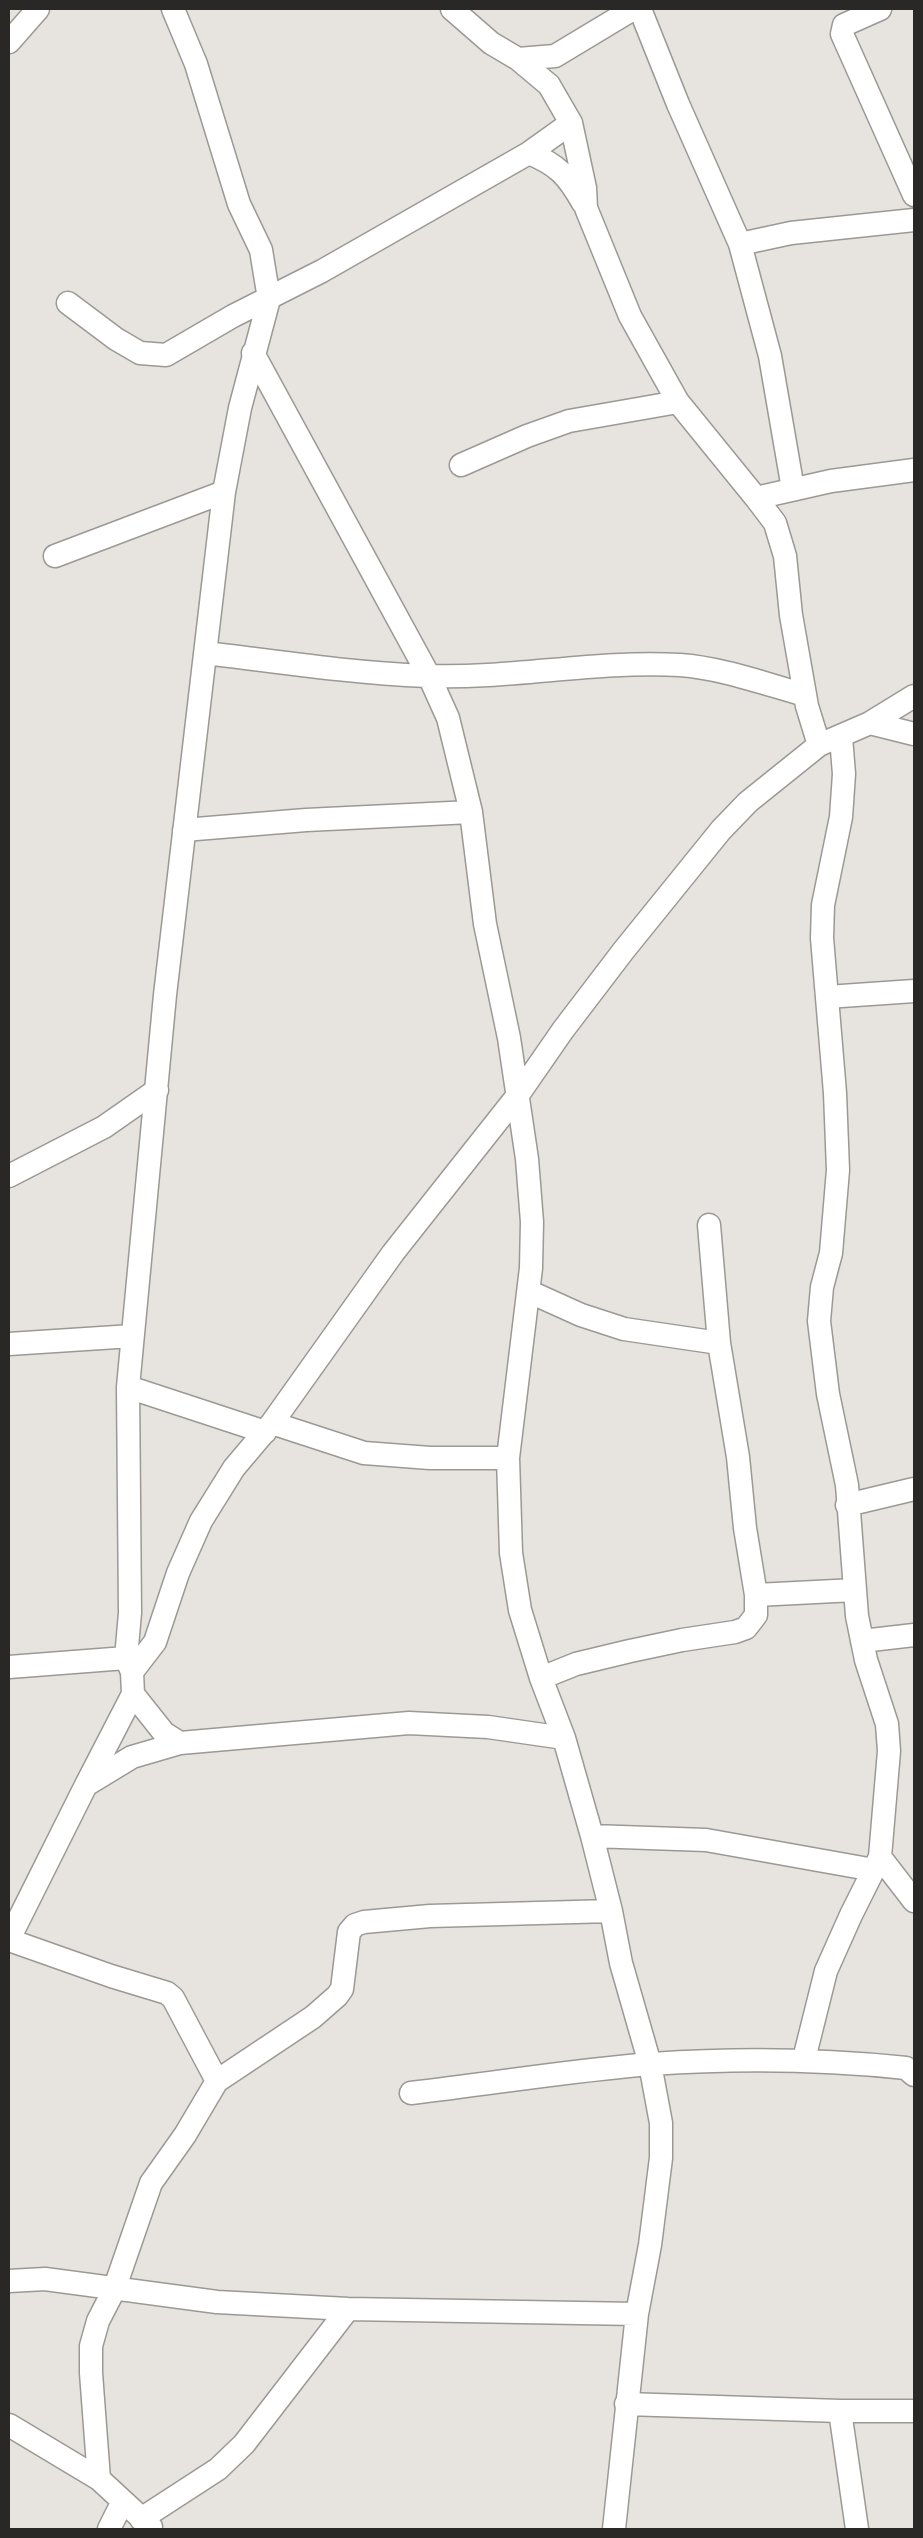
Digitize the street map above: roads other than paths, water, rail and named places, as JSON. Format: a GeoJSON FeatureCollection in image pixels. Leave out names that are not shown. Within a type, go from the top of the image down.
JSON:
{"type":"FeatureCollection","features":[{"type":"Feature","properties":{"kind":"street"},"geometry":{"type":"LineString","coordinates":[[9,42],[38,9]]}},
{"type":"Feature","properties":{"kind":"street"},"geometry":{"type":"LineString","coordinates":[[173,9],[196,64],[239,204],[261,250],[269,299],[253,353],[224,492],[164,995],[158,1090],[128,1387],[129,1665],[133,1694],[164,1733],[180,1743]]}},
{"type":"Feature","properties":{"kind":"street"},"geometry":{"type":"LineString","coordinates":[[452,9],[491,43],[518,59],[550,86],[570,123],[585,188],[586,208]]}},
{"type":"Feature","properties":{"kind":"street"},"geometry":{"type":"LineString","coordinates":[[518,59],[555,56],[603,18],[633,9]]}},
{"type":"Feature","properties":{"kind":"street"},"geometry":{"type":"LineString","coordinates":[[640,9],[678,104],[740,244],[770,356],[793,489]]}},
{"type":"Feature","properties":{"kind":"street"},"geometry":{"type":"LineString","coordinates":[[880,9],[844,25],[842,34],[914,194]]}},
{"type":"Feature","properties":{"kind":"street"},"geometry":{"type":"LineString","coordinates":[[550,86],[555,56]]}},
{"type":"Feature","properties":{"kind":"street"},"geometry":{"type":"LineString","coordinates":[[68,304],[116,339],[140,353],[166,354],[226,320],[322,271],[529,153],[570,123]]}},
{"type":"Feature","properties":{"kind":"street"},"geometry":{"type":"LineString","coordinates":[[529,153],[552,163],[571,181],[586,208],[630,316],[678,402],[756,498],[774,524],[785,556],[791,615],[805,695],[819,745]]}},
{"type":"Feature","properties":{"kind":"street"},"geometry":{"type":"LineString","coordinates":[[740,244],[791,233],[914,220]]}},
{"type":"Feature","properties":{"kind":"street"},"geometry":{"type":"LineString","coordinates":[[253,353],[429,676],[448,718],[471,812],[485,924],[509,1038],[527,1159],[532,1222],[530,1292],[508,1458],[511,1553],[520,1610],[541,1678],[564,1738],[592,1836],[611,1911],[621,1963],[650,2064],[660,2124],[660,2158],[650,2245],[638,2314],[626,2404],[614,2529]]}},
{"type":"Feature","properties":{"kind":"street"},"geometry":{"type":"LineString","coordinates":[[461,465],[527,436],[569,421],[678,402]]}},
{"type":"Feature","properties":{"kind":"street"},"geometry":{"type":"LineString","coordinates":[[756,498],[831,481],[914,470]]}},
{"type":"Feature","properties":{"kind":"street"},"geometry":{"type":"LineString","coordinates":[[55,556],[224,492]]}},
{"type":"Feature","properties":{"kind":"street"},"geometry":{"type":"LineString","coordinates":[[206,653],[324,668],[429,676],[628,665],[682,665],[735,676],[805,695]]}},
{"type":"Feature","properties":{"kind":"street"},"geometry":{"type":"LineString","coordinates":[[9,1667],[129,1665],[155,1642],[178,1573],[201,1521],[234,1468],[269,1427],[339,1326],[393,1253],[518,1095],[563,1030],[624,950],[721,830],[748,802],[819,745],[870,723],[914,696]]}},
{"type":"Feature","properties":{"kind":"street"},"geometry":{"type":"LineString","coordinates":[[870,723],[914,734]]}},
{"type":"Feature","properties":{"kind":"street"},"geometry":{"type":"LineString","coordinates":[[804,2059],[826,1971],[851,1915],[877,1864],[889,1751],[887,1724],[866,1660],[862,1641],[855,1590],[847,1486],[825,1378],[819,1321],[822,1287],[831,1253],[838,1170],[835,1093],[822,938],[822,906],[842,817],[844,774],[842,736]]}},
{"type":"Feature","properties":{"kind":"street"},"geometry":{"type":"LineString","coordinates":[[184,830],[306,820],[471,812]]}},
{"type":"Feature","properties":{"kind":"street"},"geometry":{"type":"LineString","coordinates":[[827,997],[914,991]]}},
{"type":"Feature","properties":{"kind":"street"},"geometry":{"type":"LineString","coordinates":[[9,1176],[104,1127],[158,1090]]}},
{"type":"Feature","properties":{"kind":"street"},"geometry":{"type":"LineString","coordinates":[[541,1678],[576,1664],[630,1651],[682,1640],[735,1632],[746,1628],[756,1616],[756,1595],[745,1528],[738,1457],[720,1343],[709,1225]]}},
{"type":"Feature","properties":{"kind":"street"},"geometry":{"type":"LineString","coordinates":[[530,1292],[581,1315],[624,1329],[720,1343]]}},
{"type":"Feature","properties":{"kind":"street"},"geometry":{"type":"LineString","coordinates":[[9,1344],[132,1336]]}},
{"type":"Feature","properties":{"kind":"street"},"geometry":{"type":"LineString","coordinates":[[128,1387],[364,1453],[430,1458],[508,1458]]}},
{"type":"Feature","properties":{"kind":"street"},"geometry":{"type":"LineString","coordinates":[[847,1505],[914,1489]]}},
{"type":"Feature","properties":{"kind":"street"},"geometry":{"type":"LineString","coordinates":[[756,1595],[855,1590]]}},
{"type":"Feature","properties":{"kind":"street"},"geometry":{"type":"LineString","coordinates":[[862,1641],[914,1635]]}},
{"type":"Feature","properties":{"kind":"street"},"geometry":{"type":"LineString","coordinates":[[133,1694],[9,1940],[111,1976],[167,1993],[172,1998],[217,2081]]}},
{"type":"Feature","properties":{"kind":"street"},"geometry":{"type":"LineString","coordinates":[[86,1785],[132,1757],[180,1743],[410,1724],[488,1727],[564,1738]]}},
{"type":"Feature","properties":{"kind":"street"},"geometry":{"type":"LineString","coordinates":[[592,1836],[706,1840],[877,1864],[914,1902]]}},
{"type":"Feature","properties":{"kind":"street"},"geometry":{"type":"LineString","coordinates":[[99,2479],[90,2373],[91,2346],[98,2321],[114,2290],[151,2183],[185,2135],[217,2081],[313,2017],[337,1996],[342,1989],[349,1932],[355,1925],[364,1922],[430,1916],[611,1911]]}},
{"type":"Feature","properties":{"kind":"street"},"geometry":{"type":"LineString","coordinates":[[411,2093],[650,2064],[804,2059],[906,2068],[914,2075]]}},
{"type":"Feature","properties":{"kind":"street"},"geometry":{"type":"LineString","coordinates":[[9,2281],[45,2279],[114,2290],[217,2302],[348,2309],[638,2314]]}},
{"type":"Feature","properties":{"kind":"street"},"geometry":{"type":"LineString","coordinates":[[9,2425],[99,2479],[147,2524],[218,2469],[244,2444],[348,2309]]}},
{"type":"Feature","properties":{"kind":"street"},"geometry":{"type":"LineString","coordinates":[[626,2404],[840,2411],[914,2411]]}},
{"type":"Feature","properties":{"kind":"street"},"geometry":{"type":"LineString","coordinates":[[840,2411],[857,2529]]}},
{"type":"Feature","properties":{"kind":"street"},"geometry":{"type":"LineString","coordinates":[[109,2529],[122,2502]]}}]}
